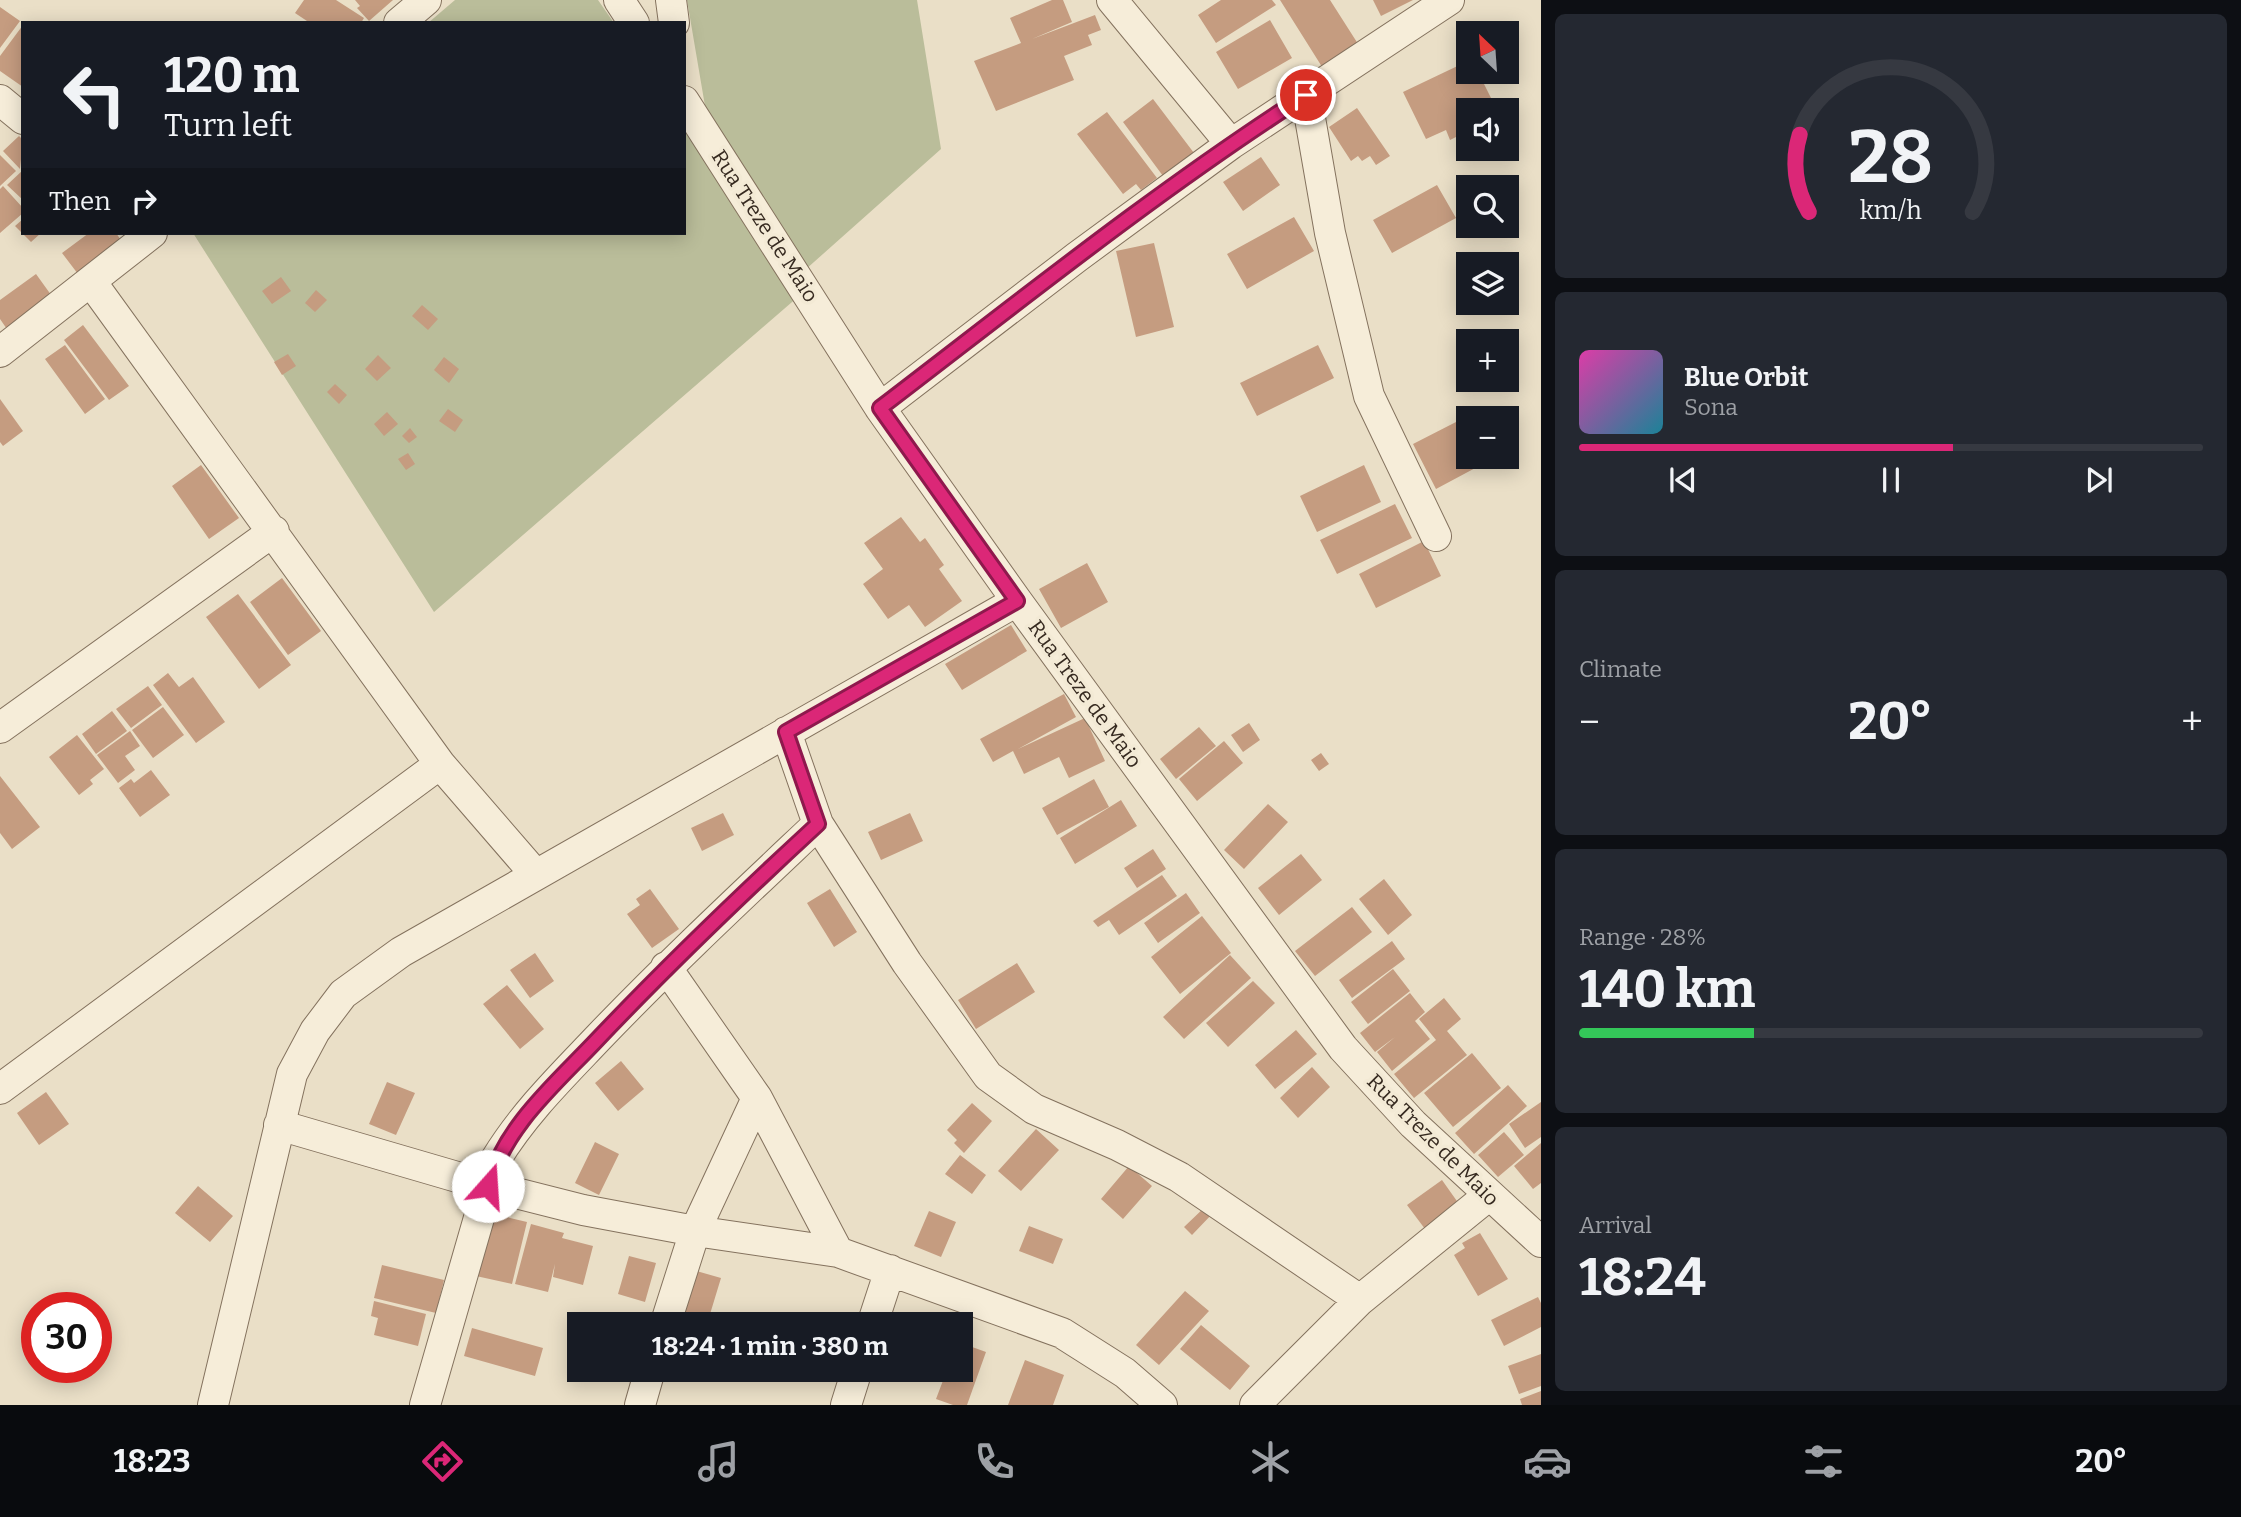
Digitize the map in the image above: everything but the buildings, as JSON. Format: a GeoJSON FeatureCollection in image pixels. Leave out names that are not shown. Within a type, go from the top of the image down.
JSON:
{"type":"FeatureCollection","features":[{"type":"Feature","properties":{"kind":"street"},"geometry":{"type":"LineString","coordinates":[[401,21],[426,0]]}},
{"type":"Feature","properties":{"kind":"street"},"geometry":{"type":"LineString","coordinates":[[619,0],[633,21]]}},
{"type":"Feature","properties":{"kind":"street"},"geometry":{"type":"LineString","coordinates":[[671,0],[674,21]]}},
{"type":"Feature","properties":{"kind":"street"},"geometry":{"type":"LineString","coordinates":[[1112,0],[1231,144]]}},
{"type":"Feature","properties":{"kind":"street"},"geometry":{"type":"LineString","coordinates":[[880,408],[1077,257],[1231,144],[1449,0]]}},
{"type":"Feature","properties":{"kind":"street"},"geometry":{"type":"LineString","coordinates":[[1306,95],[1331,233],[1369,396],[1436,536]]}},
{"type":"Feature","properties":{"kind":"street"},"geometry":{"type":"LineString","coordinates":[[0,100],[21,117]]}},
{"type":"Feature","properties":{"kind":"street","name":"Rua Treze de Maio"},"geometry":{"type":"LineString","coordinates":[[686,104],[880,408],[1017,601],[1343,1048],[1413,1124],[1488,1196],[1541,1242]]}},
{"type":"Feature","properties":{"kind":"street"},"geometry":{"type":"LineString","coordinates":[[0,352],[92,283],[150,235]]}},
{"type":"Feature","properties":{"kind":"street"},"geometry":{"type":"LineString","coordinates":[[92,283],[440,764],[536,875]]}},
{"type":"Feature","properties":{"kind":"street"},"geometry":{"type":"LineString","coordinates":[[0,728],[274,531]]}},
{"type":"Feature","properties":{"kind":"street"},"geometry":{"type":"LineString","coordinates":[[214,1405],[292,1074],[315,1031],[343,994],[401,952],[1017,601]]}},
{"type":"Feature","properties":{"kind":"street"},"geometry":{"type":"LineString","coordinates":[[786,732],[818,824],[907,963],[988,1076],[1034,1109],[1117,1145],[1179,1177],[1360,1300]]}},
{"type":"Feature","properties":{"kind":"street"},"geometry":{"type":"LineString","coordinates":[[0,1089],[440,764]]}},
{"type":"Feature","properties":{"kind":"street"},"geometry":{"type":"LineString","coordinates":[[425,1405],[496,1159],[535,1105],[666,967],[818,824]]}},
{"type":"Feature","properties":{"kind":"street"},"geometry":{"type":"LineString","coordinates":[[666,967],[757,1097],[838,1252]]}},
{"type":"Feature","properties":{"kind":"street"},"geometry":{"type":"LineString","coordinates":[[669,1312],[695,1231],[757,1097]]}},
{"type":"Feature","properties":{"kind":"street"},"geometry":{"type":"LineString","coordinates":[[279,1125],[488,1186],[583,1210],[695,1231],[838,1252],[1062,1333],[1125,1373],[1162,1405]]}},
{"type":"Feature","properties":{"kind":"street"},"geometry":{"type":"LineString","coordinates":[[1255,1405],[1360,1300],[1488,1196]]}},
{"type":"Feature","properties":{"kind":"street"},"geometry":{"type":"LineString","coordinates":[[876,1312],[890,1270]]}},
{"type":"Feature","properties":{"kind":"street"},"geometry":{"type":"LineString","coordinates":[[640,1405],[647,1382]]}},
{"type":"Feature","properties":{"kind":"street"},"geometry":{"type":"LineString","coordinates":[[846,1405],[853,1382]]}},
{"type":"Feature","properties":{"kind":"green space"},"geometry":{"type":"Polygon","coordinates":[[[455,0],[598,0],[613,21],[430,21],[455,0]]]}},
{"type":"Feature","properties":{"kind":"green space"},"geometry":{"type":"Polygon","coordinates":[[[687,0],[917,0],[941,149],[805,270],[705,106],[687,0]]]}},
{"type":"Feature","properties":{"kind":"green space"},"geometry":{"type":"Polygon","coordinates":[[[686,130],[799,296],[434,612],[194,235],[686,235],[686,130]]]}},
{"type":"Feature","properties":{"kind":"route"},"geometry":{"type":"LineString","coordinates":[[488,1186],[496,1159],[511,1134],[535,1105],[666,967],[818,824],[786,732],[1017,601],[880,408],[1077,257],[1231,144],[1306,95]]}}]}
